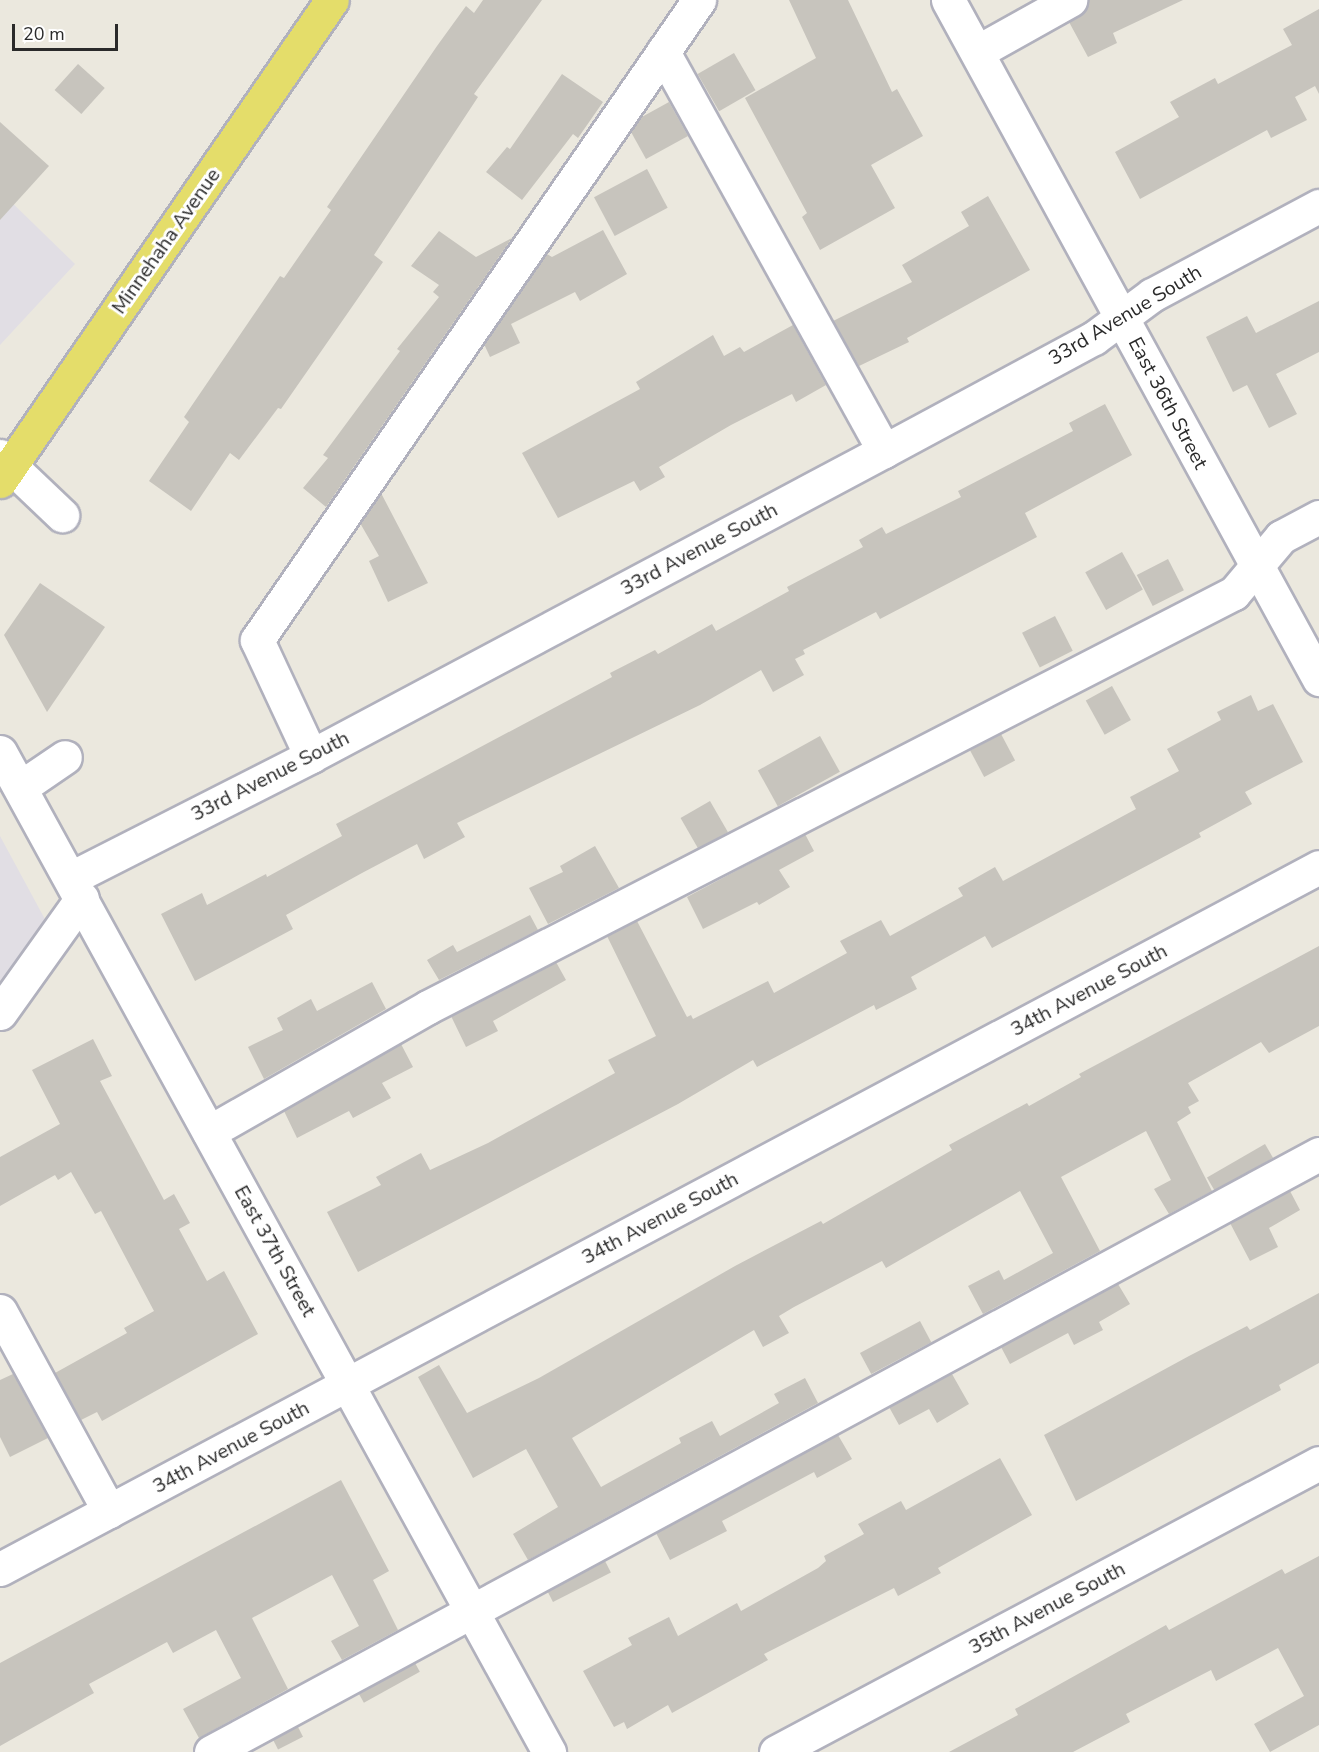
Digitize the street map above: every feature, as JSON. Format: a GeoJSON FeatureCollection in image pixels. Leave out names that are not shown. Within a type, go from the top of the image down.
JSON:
{"type":"FeatureCollection","features":[{"type":"Feature","properties":{"kind":"main road","name":"Minnehaha Avenue"},"geometry":{"type":"LineString","coordinates":[[3,468],[332,0]]}},
{"type":"Feature","properties":{"kind":"street"},"geometry":{"type":"LineString","coordinates":[[311,756],[257,640],[699,0]]}},
{"type":"Feature","properties":{"kind":"street","name":"East 36th Street"},"geometry":{"type":"LineString","coordinates":[[948,0],[1319,679]]}},
{"type":"Feature","properties":{"kind":"street"},"geometry":{"type":"LineString","coordinates":[[977,52],[1070,0]]}},
{"type":"Feature","properties":{"kind":"street"},"geometry":{"type":"LineString","coordinates":[[663,52],[884,451]]}},
{"type":"Feature","properties":{"kind":"street","name":"33rd Avenue South"},"geometry":{"type":"LineString","coordinates":[[77,888],[311,756],[1094,338],[1152,295],[1319,206]]}},
{"type":"Feature","properties":{"kind":"street"},"geometry":{"type":"LineString","coordinates":[[3,468],[62,515]]}},
{"type":"Feature","properties":{"kind":"street"},"geometry":{"type":"LineString","coordinates":[[209,1132],[428,1007],[1234,593],[1258,568],[1281,537],[1319,517]]}},
{"type":"Feature","properties":{"kind":"street","name":"East 37th Street"},"geometry":{"type":"LineString","coordinates":[[0,752],[77,888],[549,1752]]}},
{"type":"Feature","properties":{"kind":"street"},"geometry":{"type":"LineString","coordinates":[[21,787],[65,757]]}},
{"type":"Feature","properties":{"kind":"street","name":"34th Avenue South"},"geometry":{"type":"LineString","coordinates":[[0,1569],[1319,867]]}},
{"type":"Feature","properties":{"kind":"street"},"geometry":{"type":"LineString","coordinates":[[0,1013],[77,888]]}},
{"type":"Feature","properties":{"kind":"street"},"geometry":{"type":"LineString","coordinates":[[211,1752],[473,1613],[1319,1154]]}},
{"type":"Feature","properties":{"kind":"street"},"geometry":{"type":"LineString","coordinates":[[0,1311],[109,1511]]}},
{"type":"Feature","properties":{"kind":"street","name":"35th Avenue South"},"geometry":{"type":"LineString","coordinates":[[776,1752],[1319,1463]]}},
{"type":"Feature","properties":{"kind":"shaded area"},"geometry":{"type":"Polygon","coordinates":[[[0,191],[75,264],[0,345],[0,191]]]}},
{"type":"Feature","properties":{"kind":"shaded area"},"geometry":{"type":"Polygon","coordinates":[[[0,836],[47,923],[0,991],[0,836]]]}},
{"type":"Feature","properties":{"kind":"building"},"geometry":{"type":"Polygon","coordinates":[[[483,0],[542,0],[474,94],[478,97],[374,255],[383,262],[281,409],[278,408],[239,460],[230,453],[191,511],[149,481],[189,422],[184,417],[280,276],[284,278],[331,210],[327,207],[437,46],[466,6],[474,13],[483,0]]]}},
{"type":"Feature","properties":{"kind":"building"},"geometry":{"type":"Polygon","coordinates":[[[789,0],[848,0],[892,92],[897,89],[923,136],[871,165],[895,208],[820,250],[802,217],[807,213],[745,98],[816,58],[789,0]]]}},
{"type":"Feature","properties":{"kind":"building"},"geometry":{"type":"Polygon","coordinates":[[[1089,0],[1183,0],[1113,33],[1117,43],[1088,57],[1069,22],[1086,10],[1089,0]]]}},
{"type":"Feature","properties":{"kind":"building"},"geometry":{"type":"Polygon","coordinates":[[[1319,9],[1319,94],[1315,86],[1295,97],[1307,120],[1271,138],[1267,130],[1140,199],[1115,152],[1179,117],[1170,102],[1215,78],[1218,84],[1292,45],[1283,29],[1319,9]]]}},
{"type":"Feature","properties":{"kind":"building"},"geometry":{"type":"Polygon","coordinates":[[[734,53],[756,90],[719,111],[698,74],[734,53]]]}},
{"type":"Feature","properties":{"kind":"building"},"geometry":{"type":"Polygon","coordinates":[[[78,64],[105,88],[81,114],[55,90],[78,64]]]}},
{"type":"Feature","properties":{"kind":"building"},"geometry":{"type":"Polygon","coordinates":[[[562,74],[603,102],[578,138],[573,134],[522,200],[486,172],[507,147],[510,149],[562,74]]]}},
{"type":"Feature","properties":{"kind":"building"},"geometry":{"type":"Polygon","coordinates":[[[669,102],[688,136],[646,159],[631,132],[640,118],[669,102]]]}},
{"type":"Feature","properties":{"kind":"building"},"geometry":{"type":"Polygon","coordinates":[[[0,122],[49,166],[0,220],[0,122]]]}},
{"type":"Feature","properties":{"kind":"building"},"geometry":{"type":"Polygon","coordinates":[[[647,169],[668,208],[615,236],[594,197],[647,169]]]}},
{"type":"Feature","properties":{"kind":"building"},"geometry":{"type":"Polygon","coordinates":[[[988,196],[1030,270],[907,338],[909,342],[859,366],[833,321],[912,282],[902,265],[969,226],[961,212],[988,196]]]}},
{"type":"Feature","properties":{"kind":"building"},"geometry":{"type":"Polygon","coordinates":[[[603,230],[627,274],[580,301],[575,292],[511,324],[520,343],[490,357],[484,344],[547,254],[552,257],[603,230]]]}},
{"type":"Feature","properties":{"kind":"building"},"geometry":{"type":"Polygon","coordinates":[[[439,231],[476,257],[512,238],[326,507],[303,488],[328,458],[323,455],[400,351],[397,349],[439,297],[433,292],[439,285],[411,266],[439,231]]]}},
{"type":"Feature","properties":{"kind":"building"},"geometry":{"type":"Polygon","coordinates":[[[1319,301],[1319,352],[1276,374],[1297,414],[1269,428],[1247,385],[1233,392],[1206,337],[1247,316],[1256,333],[1319,301]]]}},
{"type":"Feature","properties":{"kind":"building"},"geometry":{"type":"Polygon","coordinates":[[[793,325],[826,385],[796,402],[792,394],[731,425],[659,467],[665,477],[640,491],[634,481],[558,518],[522,453],[640,389],[636,382],[713,335],[724,356],[740,347],[744,352],[793,325]]]}},
{"type":"Feature","properties":{"kind":"building"},"geometry":{"type":"Polygon","coordinates":[[[1105,404],[1132,455],[1025,513],[1037,537],[880,619],[876,612],[803,650],[805,654],[795,659],[804,675],[773,692],[761,670],[700,705],[457,823],[465,837],[424,859],[417,844],[362,873],[286,915],[293,929],[195,981],[161,914],[202,893],[207,905],[266,874],[267,877],[342,836],[336,824],[612,677],[610,673],[655,650],[658,654],[712,624],[716,631],[789,591],[787,587],[863,547],[859,540],[882,527],[886,534],[961,497],[958,491],[1073,431],[1069,423],[1105,404]]]}},
{"type":"Feature","properties":{"kind":"building"},"geometry":{"type":"Polygon","coordinates":[[[381,493],[428,583],[388,602],[369,561],[379,556],[360,523],[381,493]]]}},
{"type":"Feature","properties":{"kind":"building"},"geometry":{"type":"Polygon","coordinates":[[[1122,552],[1143,590],[1106,610],[1085,572],[1122,552]]]}},
{"type":"Feature","properties":{"kind":"building"},"geometry":{"type":"Polygon","coordinates":[[[1168,559],[1184,590],[1153,606],[1137,575],[1168,559]]]}},
{"type":"Feature","properties":{"kind":"building"},"geometry":{"type":"Polygon","coordinates":[[[40,583],[105,627],[47,712],[4,635],[40,583]]]}},
{"type":"Feature","properties":{"kind":"building"},"geometry":{"type":"Polygon","coordinates":[[[1055,616],[1073,651],[1040,668],[1022,633],[1055,616]]]}},
{"type":"Feature","properties":{"kind":"building"},"geometry":{"type":"Polygon","coordinates":[[[1112,686],[1131,720],[1105,735],[1086,701],[1112,686]]]}},
{"type":"Feature","properties":{"kind":"building"},"geometry":{"type":"Polygon","coordinates":[[[1251,695],[1258,711],[1273,704],[1303,762],[1245,792],[1252,804],[1199,833],[1201,837],[992,948],[985,936],[911,977],[917,989],[876,1010],[874,1005],[757,1067],[753,1060],[678,1104],[358,1272],[327,1212],[381,1185],[376,1177],[421,1153],[430,1170],[488,1143],[615,1073],[608,1060],[656,1036],[607,936],[637,921],[687,1017],[691,1015],[693,1019],[768,981],[774,993],[847,953],[840,941],[881,920],[890,936],[963,896],[958,888],[995,867],[1003,881],[1136,809],[1130,797],[1179,771],[1167,749],[1221,720],[1217,712],[1251,695]]]}},
{"type":"Feature","properties":{"kind":"building"},"geometry":{"type":"Polygon","coordinates":[[[1001,734],[1015,760],[984,777],[970,750],[1001,734]]]}},
{"type":"Feature","properties":{"kind":"building"},"geometry":{"type":"Polygon","coordinates":[[[820,736],[840,772],[778,806],[758,770],[820,736]]]}},
{"type":"Feature","properties":{"kind":"building"},"geometry":{"type":"Polygon","coordinates":[[[710,801],[728,832],[699,849],[681,818],[710,801]]]}},
{"type":"Feature","properties":{"kind":"building"},"geometry":{"type":"Polygon","coordinates":[[[805,834],[814,851],[779,870],[790,887],[759,905],[757,902],[703,929],[687,897],[805,834]]]}},
{"type":"Feature","properties":{"kind":"building"},"geometry":{"type":"Polygon","coordinates":[[[595,846],[619,888],[548,924],[529,888],[563,872],[560,866],[595,846]]]}},
{"type":"Feature","properties":{"kind":"building"},"geometry":{"type":"Polygon","coordinates":[[[530,915],[538,930],[439,980],[427,960],[453,945],[457,952],[530,915]]]}},
{"type":"Feature","properties":{"kind":"building"},"geometry":{"type":"Polygon","coordinates":[[[1319,946],[1319,1026],[1269,1053],[1261,1042],[1188,1083],[1199,1101],[1188,1107],[1191,1113],[1177,1122],[1212,1191],[1169,1214],[1154,1189],[1171,1180],[1146,1131],[1061,1177],[1100,1251],[983,1314],[968,1286],[999,1270],[1004,1280],[1053,1253],[1020,1191],[886,1268],[882,1261],[794,1307],[779,1316],[789,1333],[763,1347],[754,1330],[572,1438],[601,1487],[681,1443],[679,1438],[712,1421],[720,1436],[779,1403],[774,1394],[805,1378],[818,1403],[528,1560],[513,1534],[558,1507],[526,1449],[473,1478],[418,1377],[439,1365],[467,1413],[539,1378],[735,1266],[821,1221],[823,1224],[952,1150],[949,1145],[1027,1103],[1029,1106],[1081,1077],[1079,1074],[1319,946]]]}},
{"type":"Feature","properties":{"kind":"building"},"geometry":{"type":"Polygon","coordinates":[[[556,962],[566,980],[493,1021],[498,1031],[466,1047],[451,1016],[556,962]]]}},
{"type":"Feature","properties":{"kind":"building"},"geometry":{"type":"Polygon","coordinates":[[[372,982],[386,1009],[264,1079],[248,1047],[283,1030],[277,1018],[311,999],[317,1011],[372,982]]]}},
{"type":"Feature","properties":{"kind":"building"},"geometry":{"type":"Polygon","coordinates":[[[93,1039],[112,1076],[100,1081],[164,1200],[174,1194],[190,1223],[179,1229],[207,1281],[224,1271],[258,1334],[102,1421],[97,1412],[81,1420],[55,1373],[127,1333],[124,1328],[154,1311],[101,1211],[95,1214],[71,1172],[58,1180],[55,1175],[0,1206],[0,1157],[60,1124],[32,1070],[93,1039]]]}},
{"type":"Feature","properties":{"kind":"building"},"geometry":{"type":"Polygon","coordinates":[[[401,1044],[413,1067],[382,1083],[391,1098],[353,1118],[349,1111],[297,1138],[284,1111],[401,1044]]]}},
{"type":"Feature","properties":{"kind":"building"},"geometry":{"type":"Polygon","coordinates":[[[1265,1144],[1273,1158],[1215,1191],[1207,1178],[1265,1144]]]}},
{"type":"Feature","properties":{"kind":"building"},"geometry":{"type":"Polygon","coordinates":[[[1290,1191],[1300,1210],[1269,1228],[1278,1247],[1250,1261],[1230,1223],[1290,1191]]]}},
{"type":"Feature","properties":{"kind":"building"},"geometry":{"type":"Polygon","coordinates":[[[1118,1284],[1130,1304],[1099,1322],[1103,1330],[1074,1345],[1068,1333],[1010,1364],[1001,1347],[1118,1284]]]}},
{"type":"Feature","properties":{"kind":"building"},"geometry":{"type":"Polygon","coordinates":[[[1319,1293],[1319,1363],[1279,1385],[1281,1390],[1076,1501],[1044,1435],[1247,1326],[1250,1330],[1319,1293]]]}},
{"type":"Feature","properties":{"kind":"building"},"geometry":{"type":"Polygon","coordinates":[[[920,1321],[931,1342],[871,1374],[860,1353],[920,1321]]]}},
{"type":"Feature","properties":{"kind":"building"},"geometry":{"type":"Polygon","coordinates":[[[13,1374],[48,1438],[10,1457],[0,1437],[0,1380],[13,1374]]]}},
{"type":"Feature","properties":{"kind":"building"},"geometry":{"type":"Polygon","coordinates":[[[952,1374],[969,1404],[937,1423],[929,1409],[899,1425],[889,1407],[952,1374]]]}},
{"type":"Feature","properties":{"kind":"building"},"geometry":{"type":"Polygon","coordinates":[[[838,1435],[852,1459],[817,1478],[814,1472],[722,1521],[727,1531],[670,1560],[656,1533],[838,1435]]]}},
{"type":"Feature","properties":{"kind":"building"},"geometry":{"type":"Polygon","coordinates":[[[1000,1458],[1032,1515],[938,1568],[941,1573],[898,1596],[894,1588],[764,1654],[768,1660],[672,1713],[668,1705],[627,1729],[624,1722],[614,1727],[583,1671],[632,1645],[628,1638],[669,1617],[678,1636],[737,1603],[741,1611],[818,1568],[826,1561],[824,1556],[864,1534],[858,1524],[901,1501],[906,1510],[1000,1458]]]}},
{"type":"Feature","properties":{"kind":"building"},"geometry":{"type":"Polygon","coordinates":[[[341,1480],[389,1571],[373,1580],[398,1630],[342,1660],[331,1641],[359,1626],[332,1575],[252,1618],[288,1689],[199,1738],[183,1709],[241,1678],[216,1630],[173,1653],[167,1642],[89,1684],[94,1693],[0,1746],[0,1663],[341,1480]]]}},
{"type":"Feature","properties":{"kind":"building"},"geometry":{"type":"Polygon","coordinates":[[[1319,1556],[1319,1725],[1270,1752],[1254,1724],[1304,1696],[1278,1648],[1216,1681],[1211,1670],[1126,1714],[1130,1722],[1073,1752],[949,1752],[1018,1715],[1015,1709],[1166,1625],[1169,1630],[1282,1569],[1285,1574],[1319,1556]]]}},
{"type":"Feature","properties":{"kind":"building"},"geometry":{"type":"Polygon","coordinates":[[[605,1561],[611,1573],[553,1602],[547,1591],[605,1561]]]}},
{"type":"Feature","properties":{"kind":"building"},"geometry":{"type":"Polygon","coordinates":[[[415,1663],[420,1672],[364,1703],[359,1694],[415,1663]]]}},
{"type":"Feature","properties":{"kind":"building"},"geometry":{"type":"Polygon","coordinates":[[[298,1727],[303,1737],[278,1750],[273,1740],[298,1727]]]}}]}
